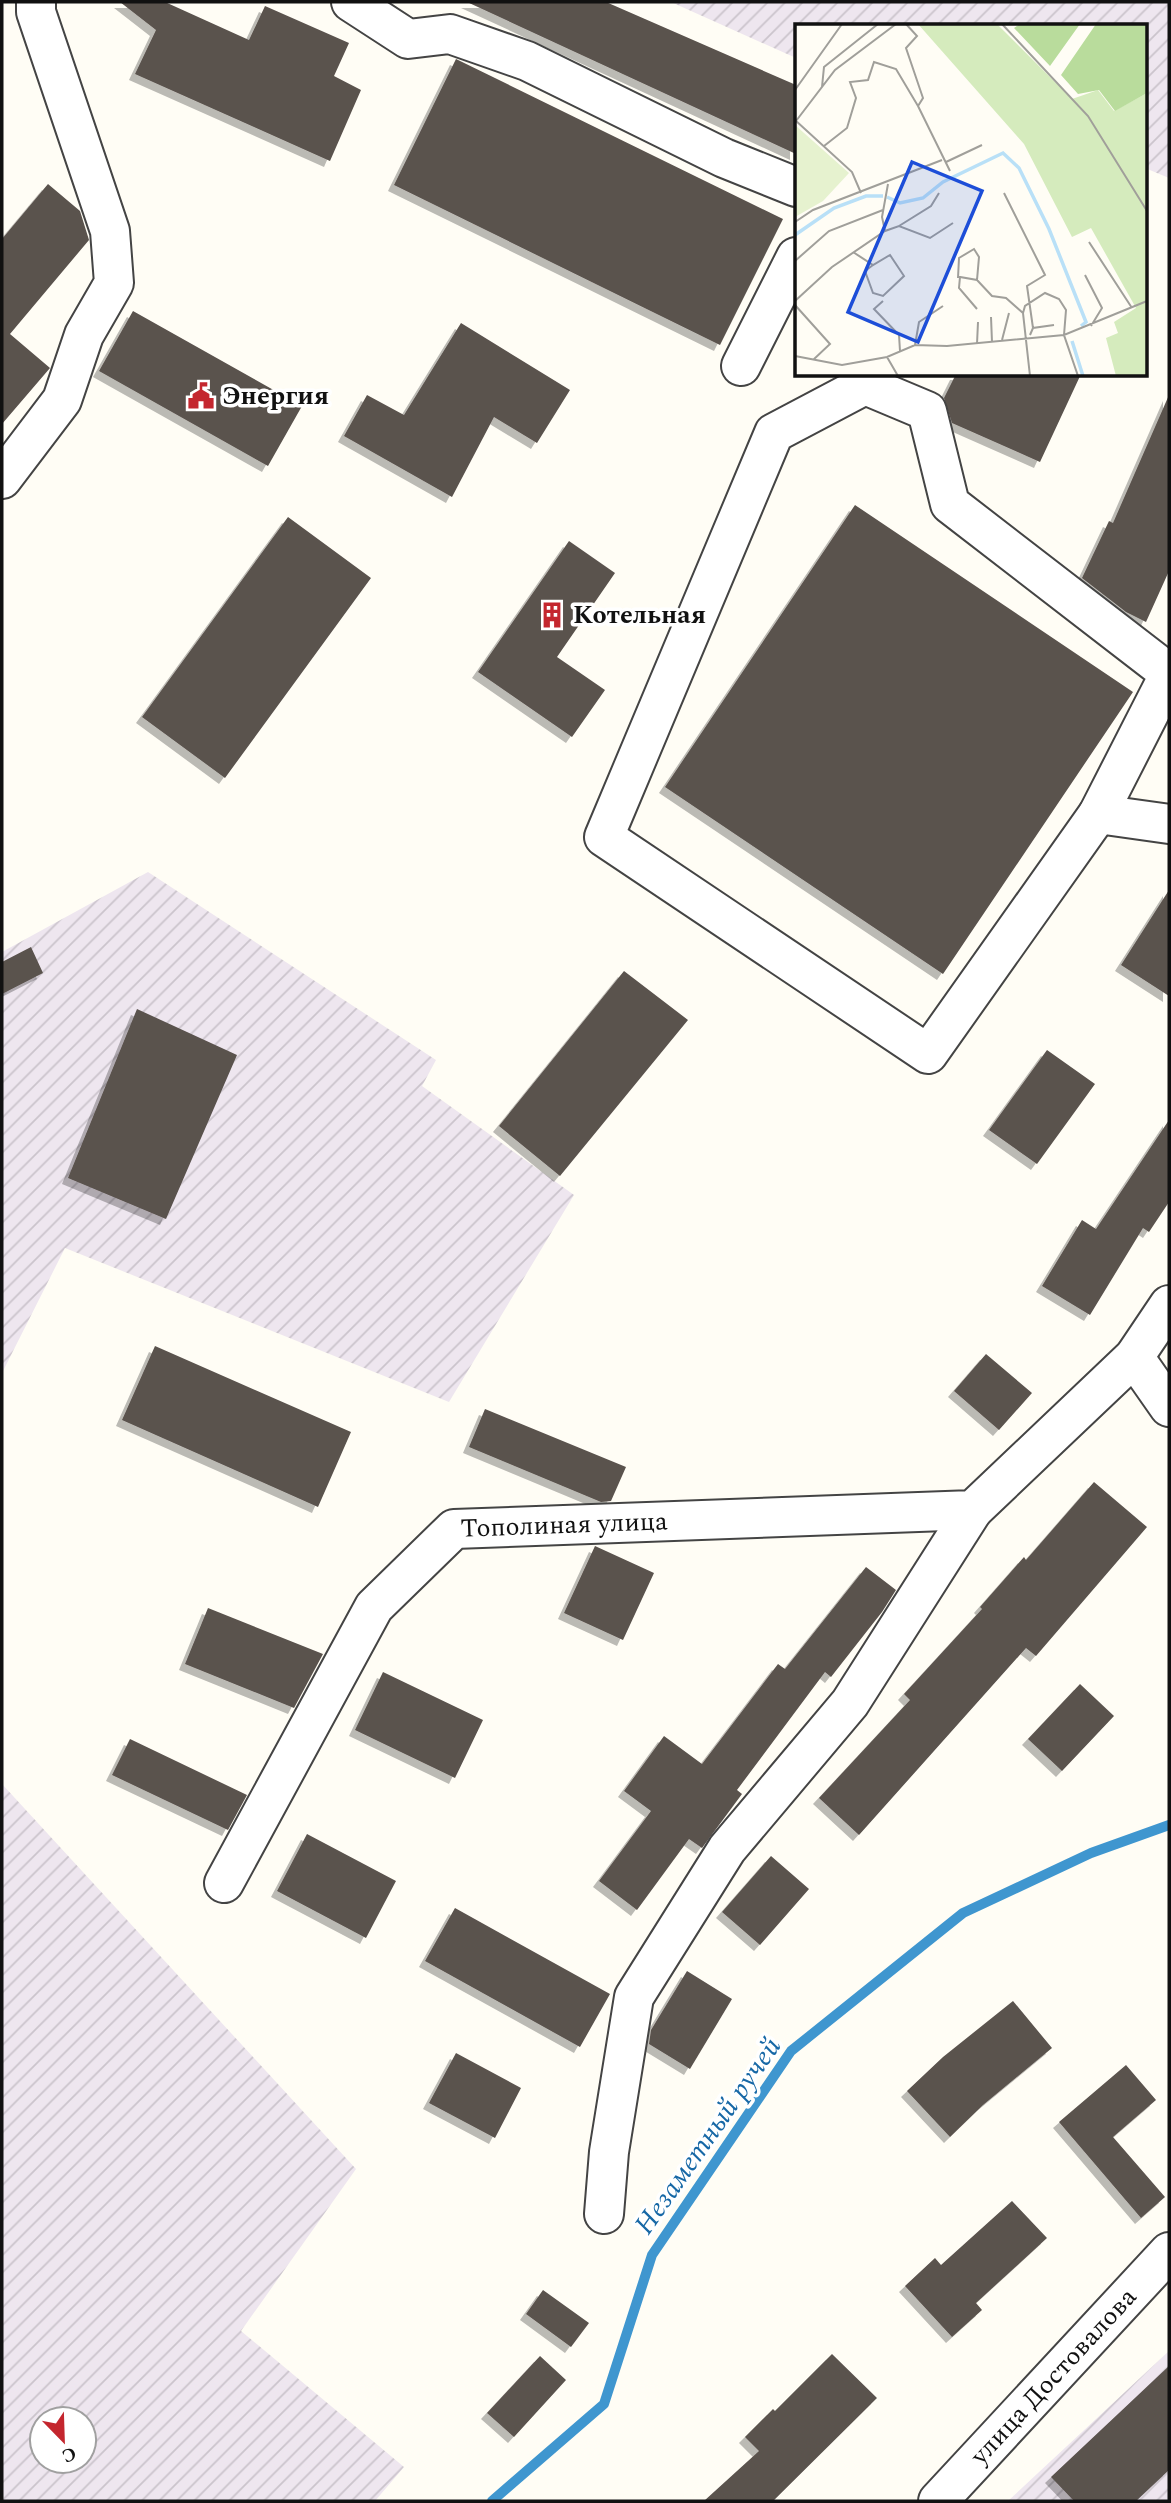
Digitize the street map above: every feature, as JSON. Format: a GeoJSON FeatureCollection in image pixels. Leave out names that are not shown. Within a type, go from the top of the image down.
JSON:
{"type":"FeatureCollection","features":[{"type":"Feature","properties":{"kind":"street"},"geometry":{"type":"LineString","coordinates":[[2,479],[62,400],[85,335],[114,283],[110,230],[36,12],[36,2]]}},
{"type":"Feature","properties":{"kind":"street"},"geometry":{"type":"LineString","coordinates":[[351,2],[408,39],[450,34],[527,61],[724,158],[795,187]]}},
{"type":"Feature","properties":{"kind":"street"},"geometry":{"type":"LineString","coordinates":[[741,366],[795,259]]}},
{"type":"Feature","properties":{"kind":"street"},"geometry":{"type":"LineString","coordinates":[[865,385],[927,411],[950,505],[1169,674],[1098,814],[928,1054],[604,838],[774,433],[865,385]]}},
{"type":"Feature","properties":{"kind":"street"},"geometry":{"type":"LineString","coordinates":[[1098,814],[1169,824]]}},
{"type":"Feature","properties":{"kind":"street"},"geometry":{"type":"LineString","coordinates":[[604,2214],[609,2152],[634,1997],[727,1849],[850,1703],[973,1510],[1134,1357],[1169,1305]]}},
{"type":"Feature","properties":{"kind":"street"},"geometry":{"type":"LineString","coordinates":[[1134,1357],[1169,1407]]}},
{"type":"Feature","properties":{"kind":"street","name":"Тополиная улица"},"geometry":{"type":"LineString","coordinates":[[224,1883],[374,1607],[454,1529],[973,1510]]}},
{"type":"Feature","properties":{"kind":"street","name":"улица Достовалова"},"geometry":{"type":"LineString","coordinates":[[938,2501],[1169,2252]]}},
{"type":"Feature","properties":{"kind":"shaded area"},"geometry":{"type":"Polygon","coordinates":[[[671,2],[1169,2],[1169,178],[1146,168],[1146,24],[795,24],[795,58],[671,2]]]}},
{"type":"Feature","properties":{"kind":"shaded area"},"geometry":{"type":"Polygon","coordinates":[[[148,872],[436,1060],[422,1086],[574,1195],[449,1402],[65,1248],[2,1373],[2,952],[148,872]]]}},
{"type":"Feature","properties":{"kind":"shaded area"},"geometry":{"type":"Polygon","coordinates":[[[2,1784],[356,2169],[241,2331],[404,2467],[375,2501],[2,2501],[2,1784]]]}},
{"type":"Feature","properties":{"kind":"shaded area"},"geometry":{"type":"Polygon","coordinates":[[[1169,2351],[1169,2501],[1008,2501],[1169,2351]]]}},
{"type":"Feature","properties":{"kind":"building"},"geometry":{"type":"Polygon","coordinates":[[[120,2],[165,2],[249,40],[265,6],[349,43],[334,76],[361,90],[330,161],[135,74],[156,30],[120,2]]]}},
{"type":"Feature","properties":{"kind":"building"},"geometry":{"type":"Polygon","coordinates":[[[467,2],[606,2],[795,85],[795,154],[467,2]]]}},
{"type":"Feature","properties":{"kind":"building"},"geometry":{"type":"Polygon","coordinates":[[[456,59],[783,219],[720,345],[394,185],[456,59]]]}},
{"type":"Feature","properties":{"kind":"building"},"geometry":{"type":"Polygon","coordinates":[[[48,184],[80,211],[89,240],[10,334],[50,368],[2,424],[2,239],[48,184]]]}},
{"type":"Feature","properties":{"kind":"building"},"geometry":{"type":"Polygon","coordinates":[[[133,311],[302,406],[268,466],[99,371],[133,311]]]}},
{"type":"Feature","properties":{"kind":"building"},"geometry":{"type":"Polygon","coordinates":[[[461,323],[570,390],[537,443],[494,417],[452,497],[344,436],[367,395],[404,415],[461,323]]]}},
{"type":"Feature","properties":{"kind":"building"},"geometry":{"type":"Polygon","coordinates":[[[955,376],[1080,376],[1040,462],[952,423],[944,398],[955,376]]]}},
{"type":"Feature","properties":{"kind":"building"},"geometry":{"type":"Polygon","coordinates":[[[1169,395],[1169,571],[1146,622],[1126,612],[1082,578],[1109,521],[1113,523],[1169,395]]]}},
{"type":"Feature","properties":{"kind":"building"},"geometry":{"type":"Polygon","coordinates":[[[855,505],[1133,692],[943,974],[665,787],[855,505]]]}},
{"type":"Feature","properties":{"kind":"building"},"geometry":{"type":"Polygon","coordinates":[[[288,517],[371,578],[225,778],[142,717],[288,517]]]}},
{"type":"Feature","properties":{"kind":"building","name":"Котельная"},"geometry":{"type":"Polygon","coordinates":[[[569,541],[615,573],[557,657],[605,690],[572,737],[478,672],[569,541]]]}},
{"type":"Feature","properties":{"kind":"building"},"geometry":{"type":"Polygon","coordinates":[[[1169,890],[1169,996],[1121,965],[1169,890]]]}},
{"type":"Feature","properties":{"kind":"building"},"geometry":{"type":"Polygon","coordinates":[[[31,947],[43,973],[2,994],[2,962],[31,947]]]}},
{"type":"Feature","properties":{"kind":"building"},"geometry":{"type":"Polygon","coordinates":[[[624,971],[688,1020],[560,1176],[499,1126],[624,971]]]}},
{"type":"Feature","properties":{"kind":"building"},"geometry":{"type":"Polygon","coordinates":[[[137,1009],[237,1055],[166,1219],[68,1178],[137,1009]]]}},
{"type":"Feature","properties":{"kind":"building"},"geometry":{"type":"Polygon","coordinates":[[[1047,1050],[1095,1084],[1037,1164],[989,1130],[1047,1050]]]}},
{"type":"Feature","properties":{"kind":"building"},"geometry":{"type":"Polygon","coordinates":[[[1169,1120],[1169,1202],[1149,1232],[1143,1228],[1090,1315],[1042,1286],[1082,1220],[1096,1229],[1169,1120]]]}},
{"type":"Feature","properties":{"kind":"building"},"geometry":{"type":"Polygon","coordinates":[[[155,1346],[351,1432],[318,1507],[122,1420],[155,1346]]]}},
{"type":"Feature","properties":{"kind":"building"},"geometry":{"type":"Polygon","coordinates":[[[986,1354],[1032,1393],[999,1430],[954,1391],[986,1354]]]}},
{"type":"Feature","properties":{"kind":"building"},"geometry":{"type":"Polygon","coordinates":[[[485,1409],[626,1467],[611,1501],[601,1502],[469,1447],[485,1409]]]}},
{"type":"Feature","properties":{"kind":"building"},"geometry":{"type":"Polygon","coordinates":[[[1094,1482],[1147,1527],[1036,1656],[1026,1648],[859,1835],[819,1798],[910,1700],[904,1694],[1094,1482]]]}},
{"type":"Feature","properties":{"kind":"building"},"geometry":{"type":"Polygon","coordinates":[[[595,1546],[654,1573],[623,1640],[564,1613],[595,1546]]]}},
{"type":"Feature","properties":{"kind":"building"},"geometry":{"type":"Polygon","coordinates":[[[866,1567],[896,1590],[882,1612],[831,1677],[825,1672],[737,1790],[742,1794],[702,1848],[689,1839],[637,1910],[599,1881],[651,1811],[624,1791],[664,1736],[702,1764],[778,1664],[785,1669],[866,1567]]]}},
{"type":"Feature","properties":{"kind":"building"},"geometry":{"type":"Polygon","coordinates":[[[208,1608],[323,1654],[294,1708],[185,1664],[208,1608]]]}},
{"type":"Feature","properties":{"kind":"building"},"geometry":{"type":"Polygon","coordinates":[[[383,1672],[483,1720],[455,1778],[355,1730],[383,1672]]]}},
{"type":"Feature","properties":{"kind":"building"},"geometry":{"type":"Polygon","coordinates":[[[1080,1684],[1114,1716],[1062,1771],[1028,1739],[1080,1684]]]}},
{"type":"Feature","properties":{"kind":"building"},"geometry":{"type":"Polygon","coordinates":[[[130,1739],[247,1795],[228,1830],[112,1775],[130,1739]]]}},
{"type":"Feature","properties":{"kind":"building"},"geometry":{"type":"Polygon","coordinates":[[[307,1834],[396,1881],[366,1938],[277,1891],[307,1834]]]}},
{"type":"Feature","properties":{"kind":"building"},"geometry":{"type":"Polygon","coordinates":[[[771,1856],[809,1889],[760,1945],[722,1912],[771,1856]]]}},
{"type":"Feature","properties":{"kind":"building"},"geometry":{"type":"Polygon","coordinates":[[[455,1908],[610,1994],[580,2047],[425,1961],[455,1908]]]}},
{"type":"Feature","properties":{"kind":"building"},"geometry":{"type":"Polygon","coordinates":[[[687,1971],[732,1999],[690,2069],[649,2044],[651,2030],[687,1971]]]}},
{"type":"Feature","properties":{"kind":"building"},"geometry":{"type":"Polygon","coordinates":[[[1013,2001],[1052,2048],[983,2105],[950,2137],[907,2091],[943,2057],[1013,2001]]]}},
{"type":"Feature","properties":{"kind":"building"},"geometry":{"type":"Polygon","coordinates":[[[456,2053],[521,2088],[495,2138],[429,2103],[456,2053]]]}},
{"type":"Feature","properties":{"kind":"building"},"geometry":{"type":"Polygon","coordinates":[[[1126,2065],[1156,2100],[1113,2137],[1165,2197],[1141,2218],[1059,2122],[1126,2065]]]}},
{"type":"Feature","properties":{"kind":"building"},"geometry":{"type":"Polygon","coordinates":[[[1012,2201],[1047,2238],[976,2303],[982,2310],[952,2337],[905,2286],[935,2258],[941,2265],[1012,2201]]]}},
{"type":"Feature","properties":{"kind":"building"},"geometry":{"type":"Polygon","coordinates":[[[543,2290],[589,2323],[571,2347],[526,2314],[543,2290]]]}},
{"type":"Feature","properties":{"kind":"building"},"geometry":{"type":"Polygon","coordinates":[[[832,2354],[877,2398],[773,2501],[704,2501],[759,2451],[745,2437],[832,2354]]]}},
{"type":"Feature","properties":{"kind":"building"},"geometry":{"type":"Polygon","coordinates":[[[540,2356],[566,2380],[514,2437],[487,2413],[540,2356]]]}},
{"type":"Feature","properties":{"kind":"building"},"geometry":{"type":"Polygon","coordinates":[[[1169,2366],[1169,2470],[1136,2501],[1074,2501],[1051,2477],[1169,2366]]]}},
{"type":"Feature","properties":{"kind":"waterway","name":"Незаметный ручей"},"geometry":{"type":"LineString","coordinates":[[492,2501],[604,2404],[652,2255],[791,2051],[963,1913],[1091,1853],[1169,1825]]}},
{"type":"Feature","properties":{"kind":"place","name":"Энергия"},"geometry":{"type":"Point","coordinates":[201,396]}},
{"type":"Feature","properties":{"kind":"place","name":"Котельная"},"geometry":{"type":"Point","coordinates":[552,615]}}]}
